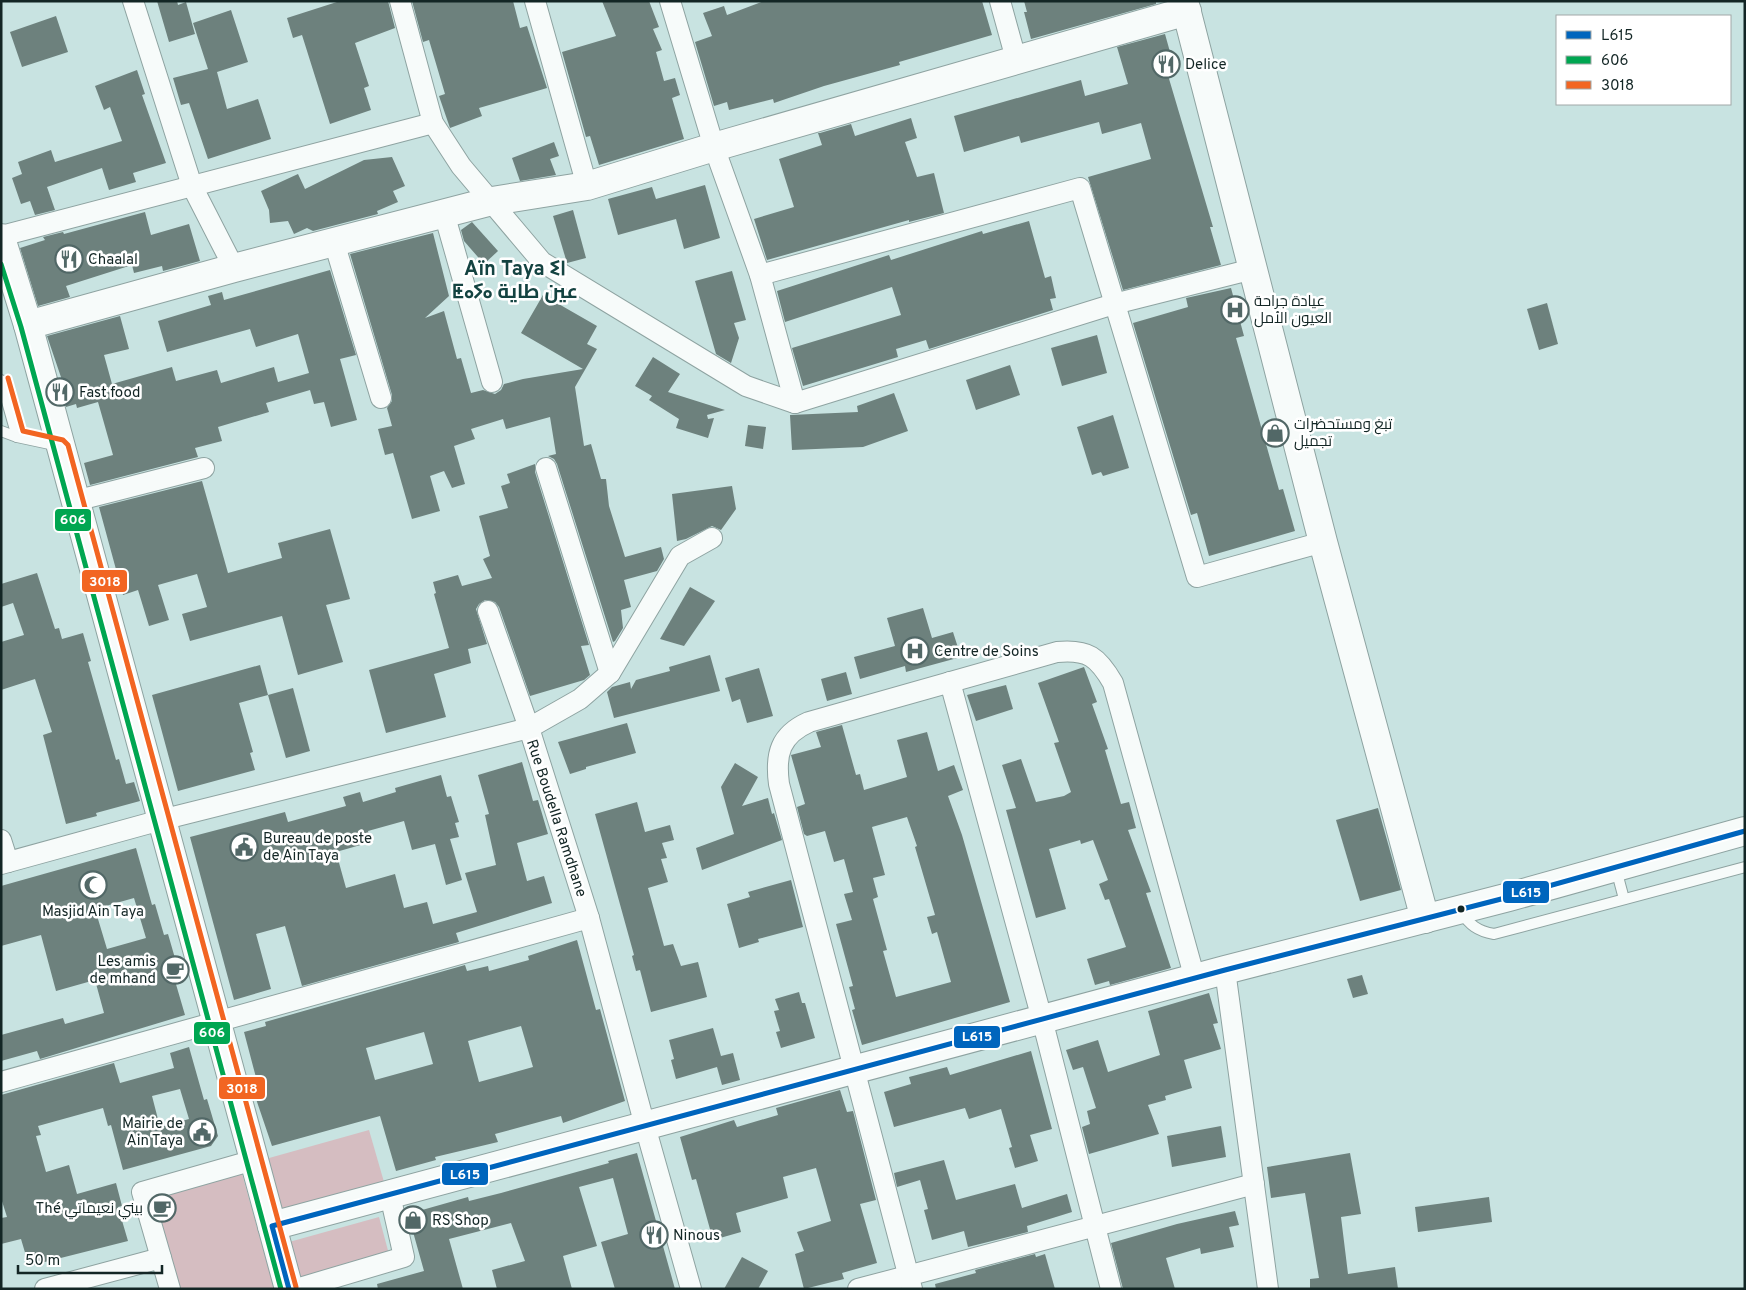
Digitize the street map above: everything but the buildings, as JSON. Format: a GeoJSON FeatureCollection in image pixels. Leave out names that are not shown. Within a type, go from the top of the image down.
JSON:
{"type":"FeatureCollection","features":[{"type":"Feature","properties":{"kind":"main road"},"geometry":{"type":"LineString","coordinates":[[28,325],[234,268],[492,201],[587,186],[714,147],[1016,60],[1186,6],[1323,542],[1425,919]]}},
{"type":"Feature","properties":{"kind":"main road"},"geometry":{"type":"LineString","coordinates":[[1,237],[28,325],[289,1289]]}},
{"type":"Feature","properties":{"kind":"main road"},"geometry":{"type":"LineString","coordinates":[[272,1226],[1225,970],[1616,868],[1745,831]]}},
{"type":"Feature","properties":{"kind":"street"},"geometry":{"type":"LineString","coordinates":[[133,1],[192,186],[234,268]]}},
{"type":"Feature","properties":{"kind":"street"},"geometry":{"type":"LineString","coordinates":[[400,1],[433,124],[461,166],[542,262],[746,386],[795,403],[1114,304],[1253,269]]}},
{"type":"Feature","properties":{"kind":"street"},"geometry":{"type":"LineString","coordinates":[[535,1],[587,186]]}},
{"type":"Feature","properties":{"kind":"street"},"geometry":{"type":"LineString","coordinates":[[1000,1],[1016,60]]}},
{"type":"Feature","properties":{"kind":"street"},"geometry":{"type":"LineString","coordinates":[[674,2],[714,147],[760,275],[795,403]]}},
{"type":"Feature","properties":{"kind":"street"},"geometry":{"type":"LineString","coordinates":[[1,237],[433,124]]}},
{"type":"Feature","properties":{"kind":"street"},"geometry":{"type":"LineString","coordinates":[[760,275],[1080,188],[1197,577],[1323,542]]}},
{"type":"Feature","properties":{"kind":"street"},"geometry":{"type":"LineString","coordinates":[[444,213],[492,382]]}},
{"type":"Feature","properties":{"kind":"street"},"geometry":{"type":"LineString","coordinates":[[334,242],[381,398]]}},
{"type":"Feature","properties":{"kind":"street"},"geometry":{"type":"LineString","coordinates":[[75,501],[204,468]]}},
{"type":"Feature","properties":{"kind":"street"},"geometry":{"type":"LineString","coordinates":[[546,468],[610,673]]}},
{"type":"Feature","properties":{"kind":"street"},"geometry":{"type":"LineString","coordinates":[[488,611],[529,728],[580,699],[610,673],[680,556],[712,538]]}},
{"type":"Feature","properties":{"kind":"street"},"geometry":{"type":"LineString","coordinates":[[910,1282],[779,784],[776,769],[779,751],[786,737],[797,727],[809,722],[1057,652],[1074,650],[1086,654],[1096,660],[1114,683],[1195,979]]}},
{"type":"Feature","properties":{"kind":"street"},"geometry":{"type":"LineString","coordinates":[[950,682],[1042,1019],[1111,1289]]}},
{"type":"Feature","properties":{"kind":"street","name":"Rue Boudella Ramdhane"},"geometry":{"type":"LineString","coordinates":[[4,863],[161,820],[529,728],[589,918],[644,1126],[691,1289]]}},
{"type":"Feature","properties":{"kind":"street"},"geometry":{"type":"LineString","coordinates":[[1,840],[4,863]]}},
{"type":"Feature","properties":{"kind":"street"},"geometry":{"type":"LineString","coordinates":[[1,1082],[589,918]]}},
{"type":"Feature","properties":{"kind":"street"},"geometry":{"type":"LineString","coordinates":[[1225,970],[1268,1289]]}},
{"type":"Feature","properties":{"kind":"street"},"geometry":{"type":"LineString","coordinates":[[170,1289],[142,1192],[254,1160]]}},
{"type":"Feature","properties":{"kind":"street"},"geometry":{"type":"LineString","coordinates":[[858,1289],[910,1282],[1095,1226],[1254,1184]]}},
{"type":"Feature","properties":{"kind":"street"},"geometry":{"type":"LineString","coordinates":[[296,1289],[404,1257],[390,1195]]}},
{"type":"Feature","properties":{"kind":"street"},"geometry":{"type":"LineString","coordinates":[[45,1289],[161,1258]]}},
{"type":"Feature","properties":{"kind":"lane"},"geometry":{"type":"LineString","coordinates":[[1,380],[17,436]]}},
{"type":"Feature","properties":{"kind":"lane"},"geometry":{"type":"LineString","coordinates":[[1,431],[61,447]]}},
{"type":"Feature","properties":{"kind":"lane"},"geometry":{"type":"LineString","coordinates":[[1459,910],[1472,927],[1494,934],[1745,867]]}},
{"type":"Feature","properties":{"kind":"lane"},"geometry":{"type":"LineString","coordinates":[[1616,868],[1624,899]]}},
{"type":"Feature","properties":{"kind":"shaded area"},"geometry":{"type":"Polygon","coordinates":[[[369,1130],[384,1182],[276,1212],[262,1160],[369,1130]]]}},
{"type":"Feature","properties":{"kind":"shaded area"},"geometry":{"type":"Polygon","coordinates":[[[241,1170],[274,1288],[177,1289],[150,1195],[241,1170]]]}},
{"type":"Feature","properties":{"kind":"shaded area"},"geometry":{"type":"Polygon","coordinates":[[[379,1217],[390,1258],[294,1285],[282,1244],[379,1217]]]}},
{"type":"Feature","properties":{"kind":"transit line","name":"606"},"geometry":{"type":"LineString","coordinates":[[1,264],[21,327],[281,1289]]}},
{"type":"Feature","properties":{"kind":"transit line","name":"3018"},"geometry":{"type":"LineString","coordinates":[[8,378],[23,431],[63,440],[68,445],[296,1287]]}},
{"type":"Feature","properties":{"kind":"transit line","name":"L615"},"geometry":{"type":"LineString","coordinates":[[289,1289],[272,1226],[1225,970],[1509,897],[1745,831]]}},
{"type":"Feature","properties":{"kind":"place","name":"Delice"},"geometry":{"type":"Point","coordinates":[1166,64]}},
{"type":"Feature","properties":{"kind":"place","name":"Chaalal"},"geometry":{"type":"Point","coordinates":[69,259]}},
{"type":"Feature","properties":{"kind":"place","name":"عيادة جراحة العيون الأمل"},"geometry":{"type":"Point","coordinates":[1235,310]}},
{"type":"Feature","properties":{"kind":"place","name":"Fast food"},"geometry":{"type":"Point","coordinates":[60,392]}},
{"type":"Feature","properties":{"kind":"place","name":"تبغ ومستحضرات تجميل"},"geometry":{"type":"Point","coordinates":[1275,433]}},
{"type":"Feature","properties":{"kind":"place","name":"Centre de Soins"},"geometry":{"type":"Point","coordinates":[915,651]}},
{"type":"Feature","properties":{"kind":"place","name":"Bureau de poste de Ain Taya"},"geometry":{"type":"Point","coordinates":[244,847]}},
{"type":"Feature","properties":{"kind":"place","name":"Masjid Ain Taya"},"geometry":{"type":"Point","coordinates":[93,885]}},
{"type":"Feature","properties":{"kind":"place","name":"Les amis de mhand"},"geometry":{"type":"Point","coordinates":[175,970]}},
{"type":"Feature","properties":{"kind":"place","name":"Mairie de Ain Taya"},"geometry":{"type":"Point","coordinates":[202,1132]}},
{"type":"Feature","properties":{"kind":"place","name":"Thé بيني نعيماتي"},"geometry":{"type":"Point","coordinates":[162,1208]}},
{"type":"Feature","properties":{"kind":"place","name":"RS Shop"},"geometry":{"type":"Point","coordinates":[413,1220]}},
{"type":"Feature","properties":{"kind":"place","name":"Ninous"},"geometry":{"type":"Point","coordinates":[654,1235]}},
{"type":"Feature","properties":{"kind":"district","name":"Aïn Taya ⵉⵏ ⵟⴰⵢⴰ عين طاية"},"geometry":{"type":"Point","coordinates":[515,280]}}]}
